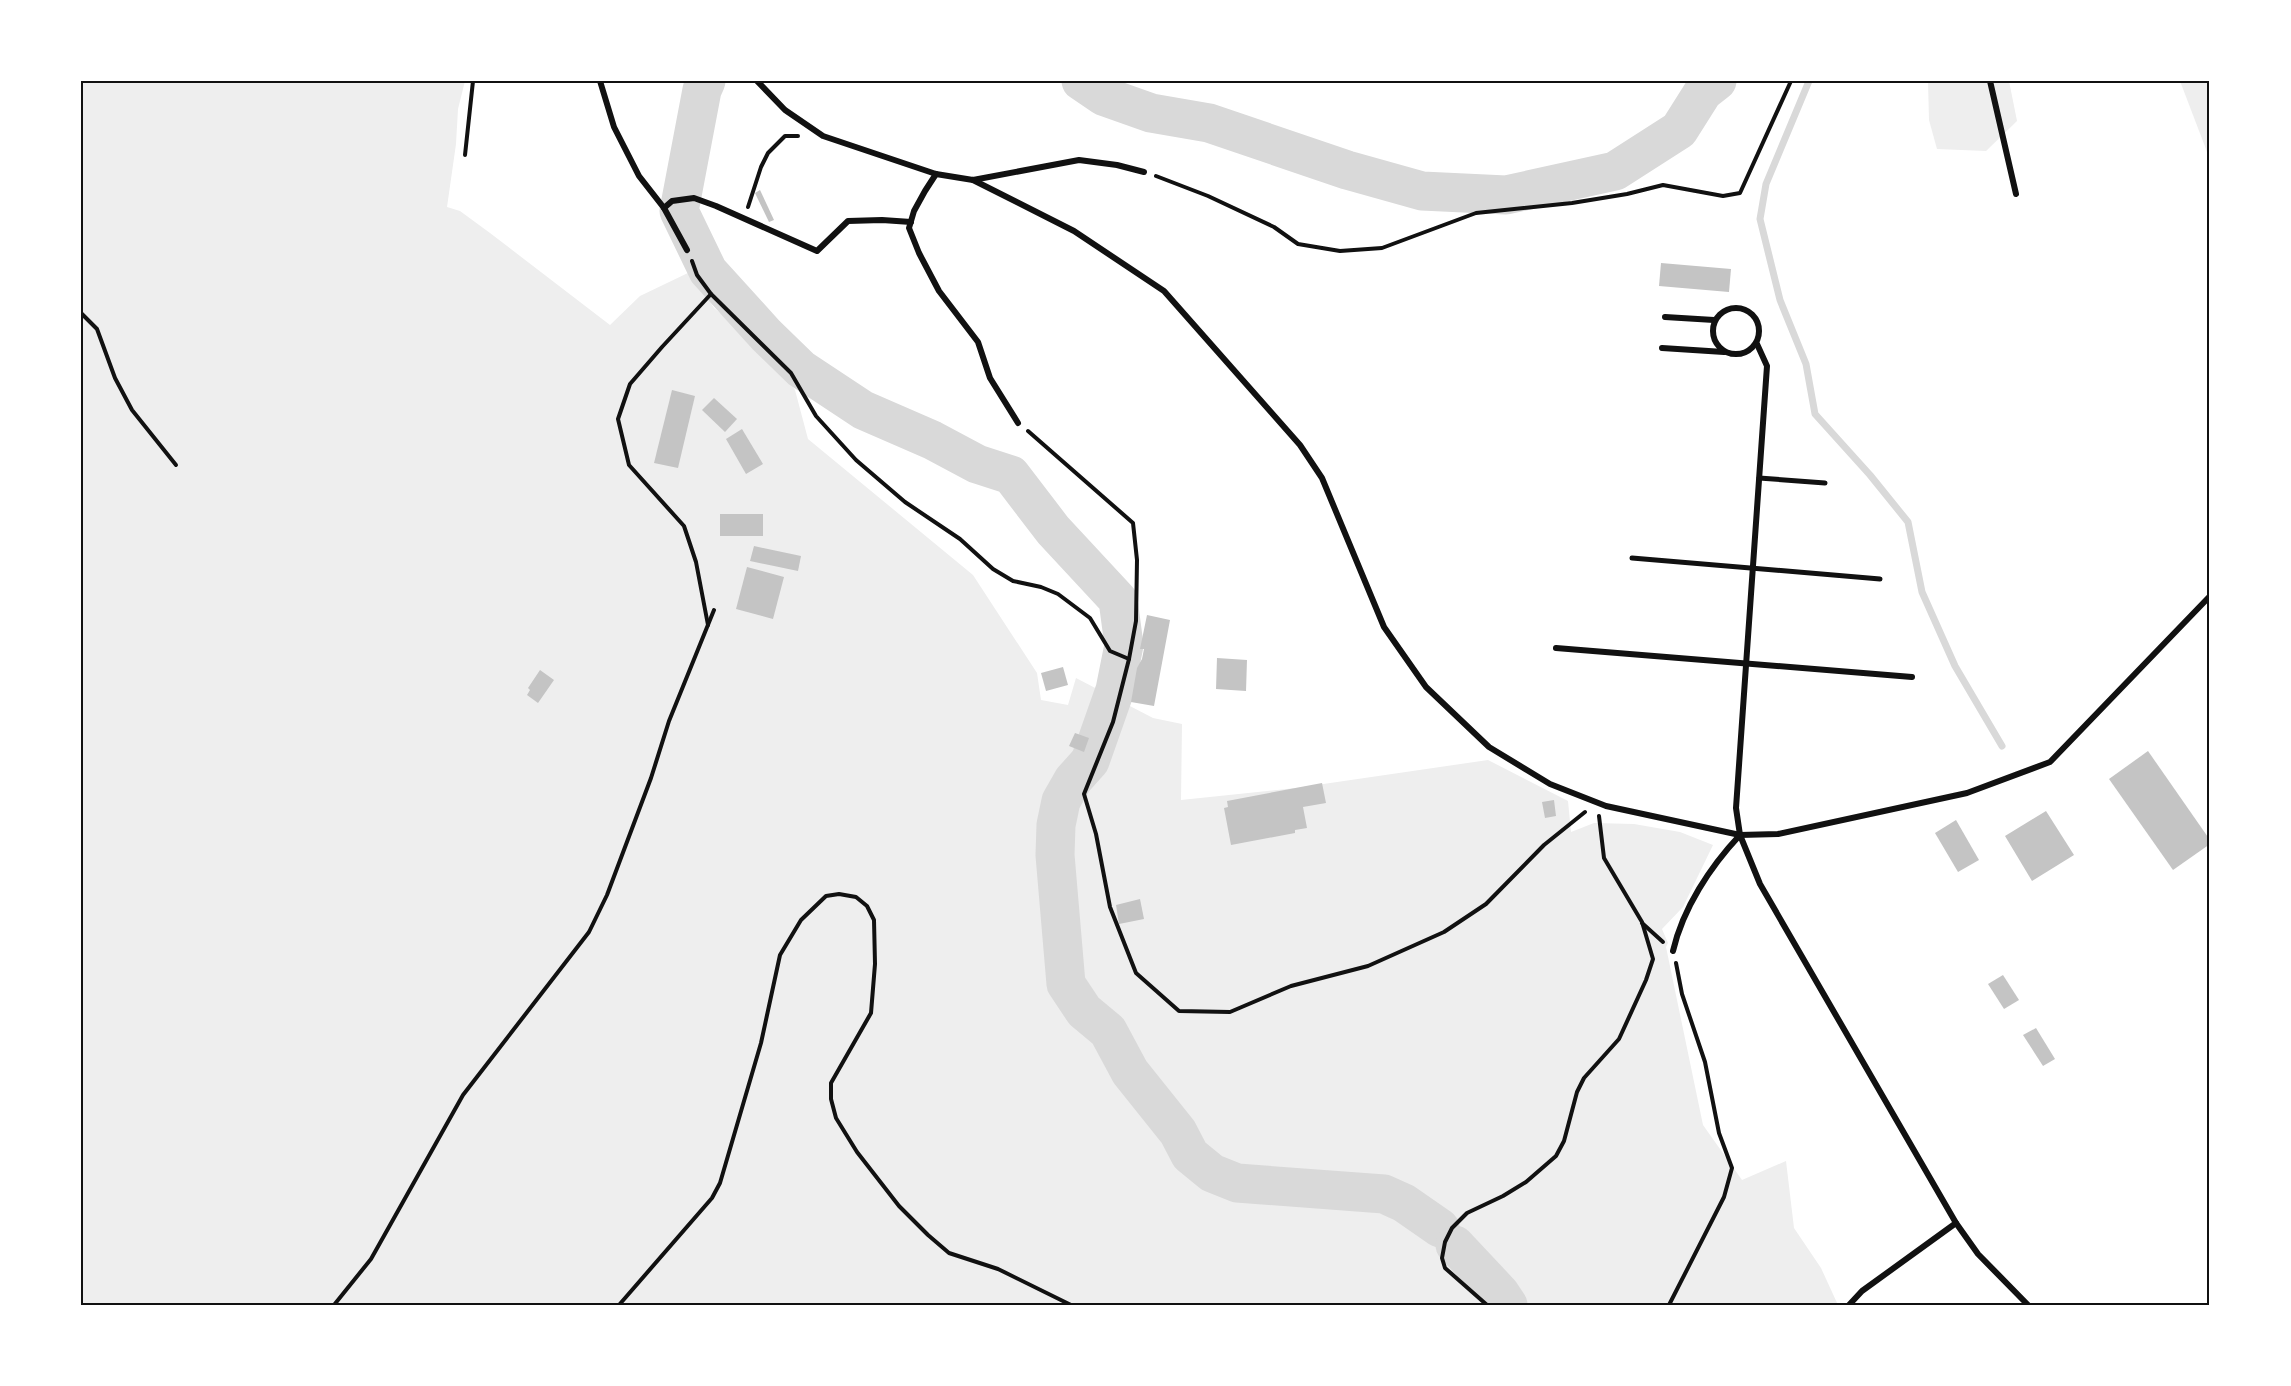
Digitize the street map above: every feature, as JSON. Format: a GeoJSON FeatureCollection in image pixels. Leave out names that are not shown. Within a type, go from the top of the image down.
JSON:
{"type":"FeatureCollection","features":[{"type":"Feature","properties":{"kind":"street"},"geometry":{"type":"LineString","coordinates":[[600,81],[614,127],[639,176],[664,208],[687,250]]}},
{"type":"Feature","properties":{"kind":"street"},"geometry":{"type":"LineString","coordinates":[[758,81],[785,110],[823,136],[936,174],[973,180],[1074,231],[1164,291],[1300,446],[1322,478],[1384,627],[1426,687],[1489,747],[1550,784],[1598,803],[1740,835],[1778,834],[1967,793],[2050,762],[2210,596]]}},
{"type":"Feature","properties":{"kind":"street"},"geometry":{"type":"LineString","coordinates":[[1990,81],[2016,194]]}},
{"type":"Feature","properties":{"kind":"street"},"geometry":{"type":"LineString","coordinates":[[973,180],[1079,160],[1117,165],[1144,172]]}},
{"type":"Feature","properties":{"kind":"street"},"geometry":{"type":"LineString","coordinates":[[936,174],[925,191],[909,228],[934,282],[978,342],[990,378],[1018,423]]}},
{"type":"Feature","properties":{"kind":"street"},"geometry":{"type":"LineString","coordinates":[[664,208],[672,201],[694,198],[817,251],[848,221],[911,222]]}},
{"type":"Feature","properties":{"kind":"street"},"geometry":{"type":"LineString","coordinates":[[1725,352],[1713,336],[1714,320],[1728,307],[1749,310],[1761,328],[1757,344],[1767,366],[1736,808],[1740,835],[1760,884],[1956,1223],[1978,1254],[2028,1305]]}},
{"type":"Feature","properties":{"kind":"street"},"geometry":{"type":"LineString","coordinates":[[1665,317],[1714,320]]}},
{"type":"Feature","properties":{"kind":"street"},"geometry":{"type":"LineString","coordinates":[[1662,348],[1742,354],[1757,344]]}},
{"type":"Feature","properties":{"kind":"street"},"geometry":{"type":"LineString","coordinates":[[1759,478],[1825,483]]}},
{"type":"Feature","properties":{"kind":"street"},"geometry":{"type":"LineString","coordinates":[[1632,558],[1880,579]]}},
{"type":"Feature","properties":{"kind":"street"},"geometry":{"type":"LineString","coordinates":[[1556,648],[1912,677]]}},
{"type":"Feature","properties":{"kind":"street"},"geometry":{"type":"LineString","coordinates":[[1673,951],[1691,904],[1704,880],[1722,854],[1740,835]]}},
{"type":"Feature","properties":{"kind":"street"},"geometry":{"type":"LineString","coordinates":[[1849,1305],[1863,1290],[1956,1223]]}},
{"type":"Feature","properties":{"kind":"path"},"geometry":{"type":"LineString","coordinates":[[465,155],[473,81]]}},
{"type":"Feature","properties":{"kind":"path"},"geometry":{"type":"LineString","coordinates":[[1144,172],[1208,196],[1274,227],[1298,244],[1340,251],[1382,248],[1476,213],[1572,203],[1627,194],[1663,184],[1723,196],[1740,193],[1791,81]]}},
{"type":"Feature","properties":{"kind":"path"},"geometry":{"type":"LineString","coordinates":[[744,218],[761,167],[768,153],[784,136],[823,136]]}},
{"type":"Feature","properties":{"kind":"path"},"geometry":{"type":"LineString","coordinates":[[687,250],[697,275],[711,294],[791,373],[816,416],[856,460],[905,502],[960,539],[993,569],[1012,581],[1041,587],[1058,594],[1090,618],[1110,651],[1129,659]]}},
{"type":"Feature","properties":{"kind":"path"},"geometry":{"type":"LineString","coordinates":[[708,626],[696,562],[684,526],[629,465],[618,419],[630,384],[711,294]]}},
{"type":"Feature","properties":{"kind":"path"},"geometry":{"type":"LineString","coordinates":[[81,313],[97,329],[115,378],[132,410],[176,465]]}},
{"type":"Feature","properties":{"kind":"path"},"geometry":{"type":"LineString","coordinates":[[1018,423],[1133,523],[1137,560],[1136,621],[1113,722],[1084,794],[1096,834],[1110,907],[1136,973],[1179,1011],[1230,1012],[1290,986],[1368,966],[1444,932],[1486,904],[1544,844],[1598,803]]}},
{"type":"Feature","properties":{"kind":"path"},"geometry":{"type":"LineString","coordinates":[[334,1305],[370,1259],[463,1095],[589,932],[607,895],[651,778],[669,721],[714,610]]}},
{"type":"Feature","properties":{"kind":"path"},"geometry":{"type":"LineString","coordinates":[[1487,1305],[1445,1268],[1442,1258],[1445,1242],[1452,1228],[1467,1213],[1526,1182],[1556,1156],[1564,1142],[1577,1092],[1584,1078],[1618,1039],[1653,959],[1642,922],[1604,858],[1598,803]]}},
{"type":"Feature","properties":{"kind":"path"},"geometry":{"type":"LineString","coordinates":[[620,1305],[712,1198],[720,1184],[761,1043],[780,955],[801,920],[826,897],[839,894],[856,897],[867,906],[874,920],[875,964],[871,1013],[831,1083],[831,1099],[836,1118],[857,1152],[899,1206],[949,1253],[998,1269],[1071,1305]]}},
{"type":"Feature","properties":{"kind":"path"},"geometry":{"type":"LineString","coordinates":[[1642,922],[1673,951],[1682,994],[1705,1062],[1719,1133],[1732,1168],[1720,1206],[1669,1305]]}},
{"type":"Feature","properties":{"kind":"shaded area"},"geometry":{"type":"Polygon","coordinates":[[[81,81],[465,81],[458,109],[456,144],[447,207],[460,211],[610,325],[640,296],[690,272],[714,308],[761,347],[782,370],[795,390],[808,439],[973,575],[1037,673],[1041,700],[1068,705],[1076,678],[1153,718],[1182,724],[1181,800],[1296,788],[1488,760],[1568,801],[1571,832],[1594,823],[1634,824],[1680,832],[1713,845],[1683,907],[1662,929],[1668,943],[1666,947],[1703,1125],[1742,1180],[1786,1161],[1794,1228],[1821,1268],[1838,1305],[81,1305],[81,81]]]}},
{"type":"Feature","properties":{"kind":"shaded area"},"geometry":{"type":"Polygon","coordinates":[[[1928,81],[2009,81],[2017,121],[1986,151],[1937,149],[1929,120],[1928,81]]]}},
{"type":"Feature","properties":{"kind":"shaded area"},"geometry":{"type":"Polygon","coordinates":[[[2180,81],[2210,81],[2209,157],[2180,81]]]}},
{"type":"Feature","properties":{"kind":"building"},"geometry":{"type":"Polygon","coordinates":[[[760,190],[774,220],[769,222],[755,193],[760,190]]]}},
{"type":"Feature","properties":{"kind":"building"},"geometry":{"type":"Polygon","coordinates":[[[1661,263],[1731,269],[1729,292],[1659,286],[1661,263]]]}},
{"type":"Feature","properties":{"kind":"building"},"geometry":{"type":"Polygon","coordinates":[[[672,390],[695,396],[678,468],[654,463],[672,390]]]}},
{"type":"Feature","properties":{"kind":"building"},"geometry":{"type":"Polygon","coordinates":[[[714,398],[737,419],[725,432],[702,410],[714,398]]]}},
{"type":"Feature","properties":{"kind":"building"},"geometry":{"type":"Polygon","coordinates":[[[742,429],[763,464],[746,474],[726,439],[742,429]]]}},
{"type":"Feature","properties":{"kind":"building"},"geometry":{"type":"Polygon","coordinates":[[[720,514],[763,514],[763,536],[720,536],[720,514]]]}},
{"type":"Feature","properties":{"kind":"building"},"geometry":{"type":"Polygon","coordinates":[[[754,546],[801,556],[798,571],[750,561],[754,546]]]}},
{"type":"Feature","properties":{"kind":"building"},"geometry":{"type":"Polygon","coordinates":[[[747,567],[784,577],[773,619],[736,609],[747,567]]]}},
{"type":"Feature","properties":{"kind":"building"},"geometry":{"type":"Polygon","coordinates":[[[1147,615],[1170,620],[1154,706],[1131,702],[1137,668],[1144,649],[1140,649],[1147,615]]]}},
{"type":"Feature","properties":{"kind":"building"},"geometry":{"type":"Polygon","coordinates":[[[1217,658],[1247,660],[1246,691],[1216,689],[1217,658]]]}},
{"type":"Feature","properties":{"kind":"building"},"geometry":{"type":"Polygon","coordinates":[[[1063,667],[1068,685],[1046,691],[1041,673],[1063,667]]]}},
{"type":"Feature","properties":{"kind":"building"},"geometry":{"type":"Polygon","coordinates":[[[540,670],[554,680],[538,703],[527,695],[530,690],[528,688],[540,670]]]}},
{"type":"Feature","properties":{"kind":"building"},"geometry":{"type":"Polygon","coordinates":[[[1075,733],[1089,738],[1084,752],[1069,746],[1075,733]]]}},
{"type":"Feature","properties":{"kind":"building"},"geometry":{"type":"Polygon","coordinates":[[[2148,751],[2210,840],[2210,844],[2173,870],[2109,779],[2148,751]]]}},
{"type":"Feature","properties":{"kind":"building"},"geometry":{"type":"Polygon","coordinates":[[[1322,783],[1326,803],[1303,807],[1307,828],[1295,830],[1295,833],[1231,845],[1224,808],[1228,807],[1227,801],[1322,783]]]}},
{"type":"Feature","properties":{"kind":"building"},"geometry":{"type":"Polygon","coordinates":[[[1554,800],[1556,816],[1545,818],[1542,802],[1554,800]]]}},
{"type":"Feature","properties":{"kind":"building"},"geometry":{"type":"Polygon","coordinates":[[[2046,811],[2074,855],[2032,881],[2005,836],[2046,811]]]}},
{"type":"Feature","properties":{"kind":"building"},"geometry":{"type":"Polygon","coordinates":[[[1956,820],[1979,860],[1958,872],[1935,833],[1956,820]]]}},
{"type":"Feature","properties":{"kind":"building"},"geometry":{"type":"Polygon","coordinates":[[[1140,899],[1144,919],[1119,924],[1116,905],[1140,899]]]}},
{"type":"Feature","properties":{"kind":"building"},"geometry":{"type":"Polygon","coordinates":[[[2003,975],[2019,1000],[2004,1009],[1988,984],[2003,975]]]}},
{"type":"Feature","properties":{"kind":"building"},"geometry":{"type":"Polygon","coordinates":[[[2036,1028],[2055,1059],[2043,1066],[2023,1035],[2036,1028]]]}},
{"type":"Feature","properties":{"kind":"waterway"},"geometry":{"type":"LineString","coordinates":[[706,81],[702,90],[679,211],[708,271],[766,335],[801,369],[863,410],[932,440],[977,464],[1011,475],[1053,530],[1118,600],[1124,645],[1115,690],[1090,761],[1073,780],[1061,801],[1056,825],[1055,855],[1066,984],[1084,1011],[1108,1031],[1130,1072],[1178,1132],[1190,1155],[1212,1173],[1237,1183],[1384,1194],[1404,1203],[1440,1228]]}},
{"type":"Feature","properties":{"kind":"waterway"},"geometry":{"type":"LineString","coordinates":[[1081,81],[1103,96],[1151,113],[1209,123],[1347,170],[1422,191],[1506,195],[1615,171],[1679,130],[1703,92],[1717,81]]}},
{"type":"Feature","properties":{"kind":"waterway"},"geometry":{"type":"LineString","coordinates":[[1809,81],[1766,184],[1760,219],[1780,300],[1806,364],[1815,414],[1870,475],[1908,522],[1922,592],[1955,666],[2002,746]]}},
{"type":"Feature","properties":{"kind":"waterway"},"geometry":{"type":"LineString","coordinates":[[1455,1245],[1500,1293],[1508,1305]]}}]}
